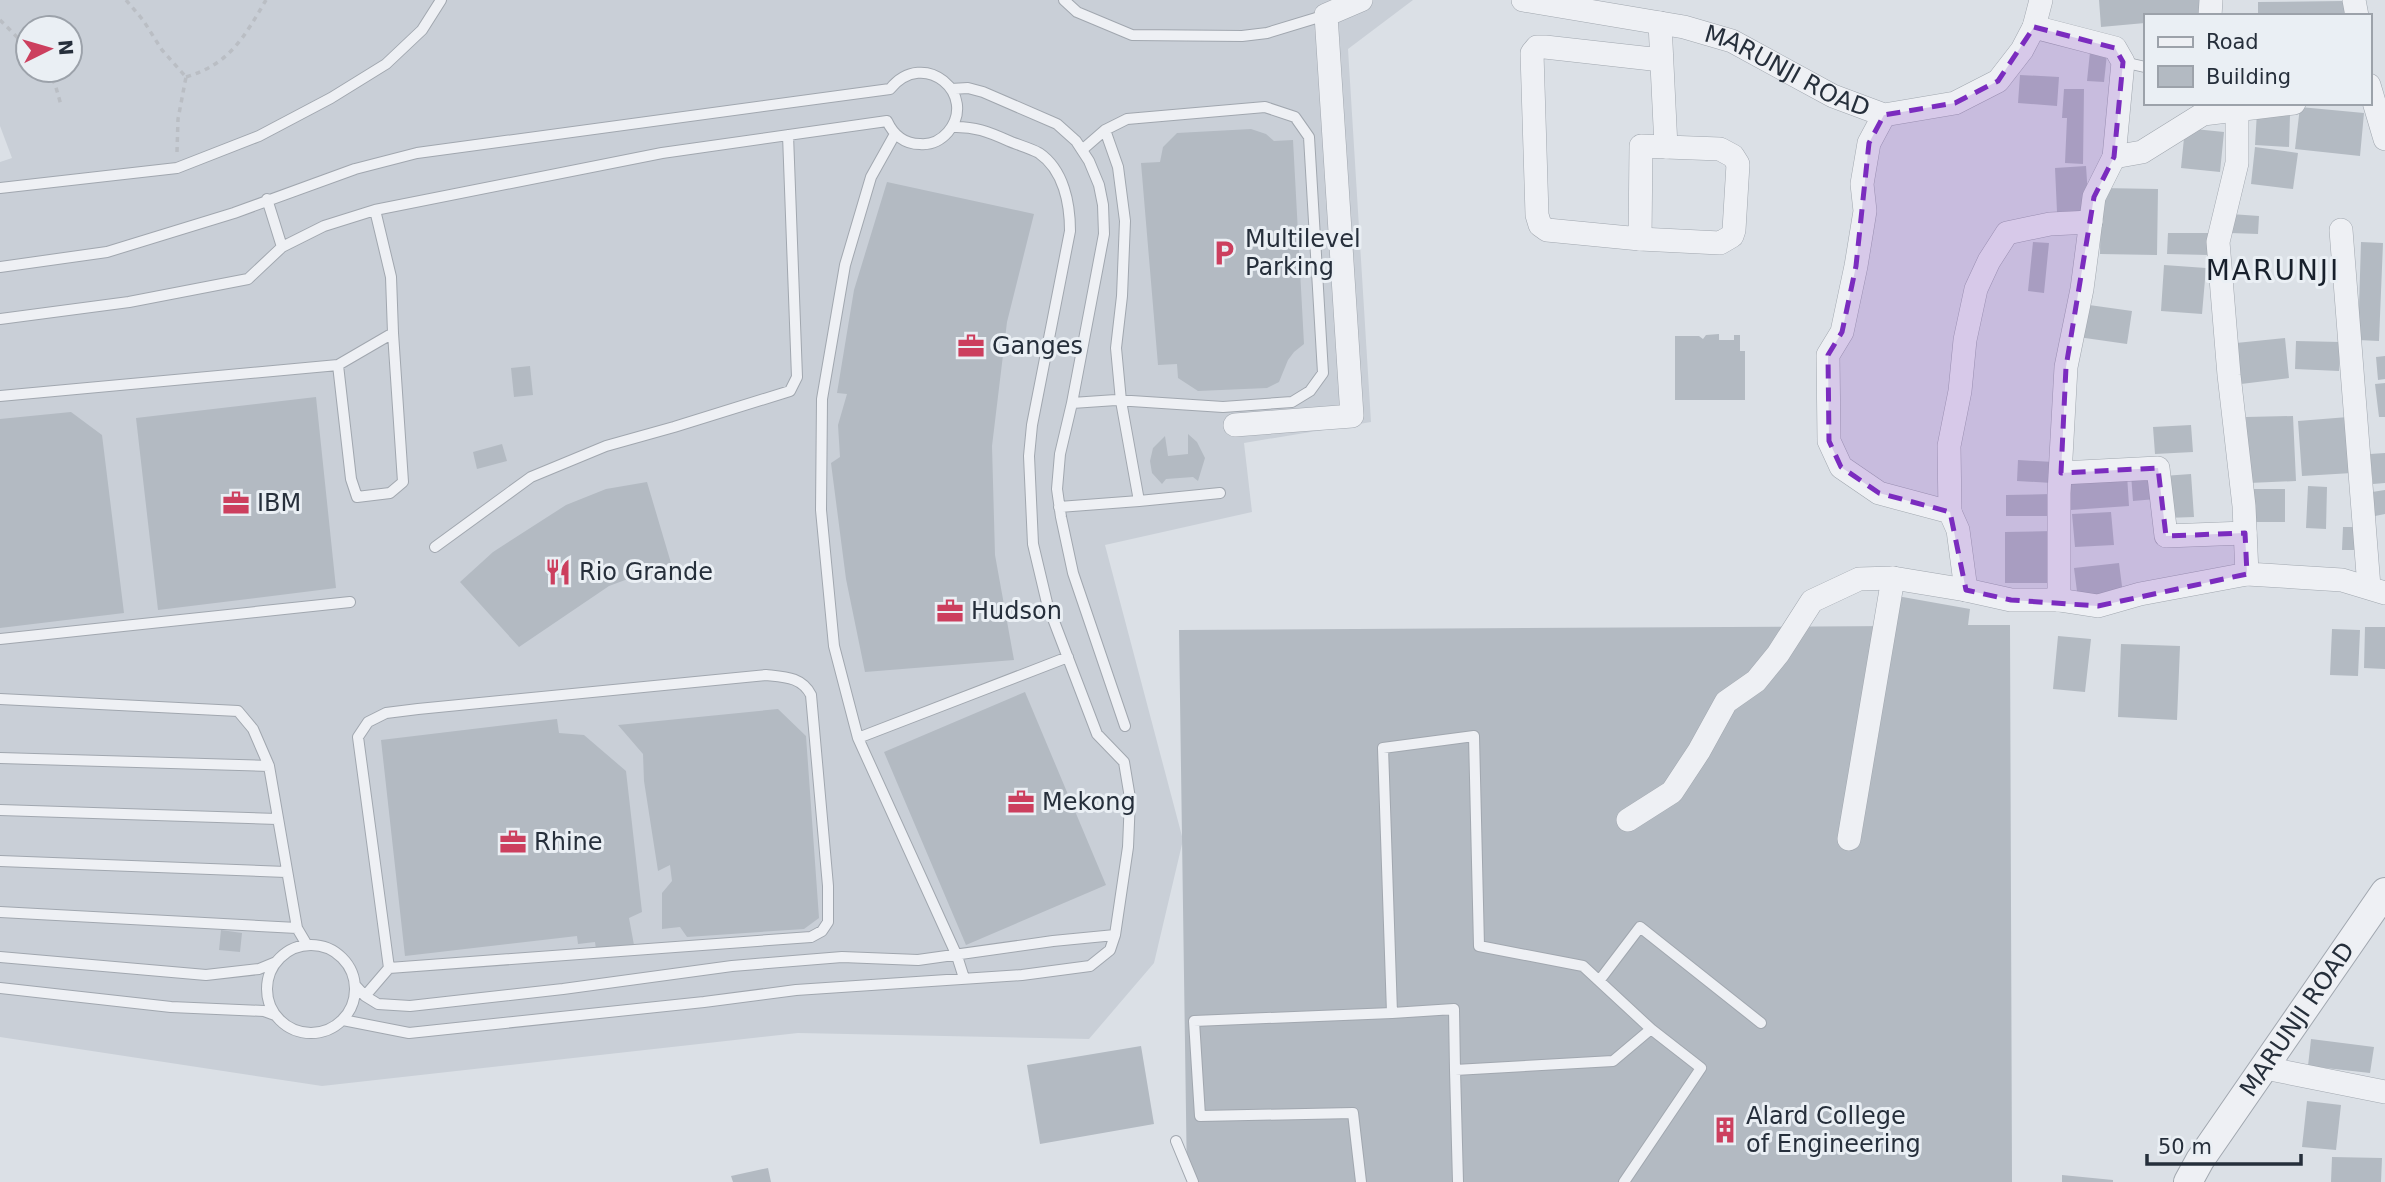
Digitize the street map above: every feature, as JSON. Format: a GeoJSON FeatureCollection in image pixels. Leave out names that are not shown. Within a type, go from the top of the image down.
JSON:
{"type":"FeatureCollection","features":[{"type":"Feature","properties":{"kind":"street"},"geometry":{"type":"LineString","coordinates":[[1235,425],[1352,416],[1326,15],[1361,0]]}},
{"type":"Feature","properties":{"kind":"street","name":"MARUNJI ROAD"},"geometry":{"type":"LineString","coordinates":[[1523,0],[1684,27],[1732,41],[1833,96],[1884,115],[1955,103],[1998,81],[2022,50],[2034,27],[2041,0]]}},
{"type":"Feature","properties":{"kind":"street"},"geometry":{"type":"LineString","coordinates":[[1660,23],[1666,147]]}},
{"type":"Feature","properties":{"kind":"street"},"geometry":{"type":"LineString","coordinates":[[2034,27],[2115,48],[2134,65],[2114,157],[2094,197],[2082,289],[2066,367],[2060,472],[2059,600]]}},
{"type":"Feature","properties":{"kind":"street"},"geometry":{"type":"LineString","coordinates":[[1640,239],[1642,146],[1720,149],[1733,156],[1738,164],[1734,230],[1732,236],[1720,243],[1640,239],[1547,230],[1540,225],[1537,215],[1532,53],[1537,47],[1545,47],[1661,60]]}},
{"type":"Feature","properties":{"kind":"street"},"geometry":{"type":"LineString","coordinates":[[2371,92],[2385,139]]}},
{"type":"Feature","properties":{"kind":"street"},"geometry":{"type":"LineString","coordinates":[[2114,157],[2142,152],[2203,108],[2237,111],[2280,105]]}},
{"type":"Feature","properties":{"kind":"street"},"geometry":{"type":"LineString","coordinates":[[2237,111],[2237,163],[2218,242],[2247,574]]}},
{"type":"Feature","properties":{"kind":"street"},"geometry":{"type":"LineString","coordinates":[[1884,115],[1869,144],[1862,184],[1866,211],[1842,332],[1828,355],[1829,440],[1841,467],[1879,493],[1950,512]]}},
{"type":"Feature","properties":{"kind":"street"},"geometry":{"type":"LineString","coordinates":[[1966,590],[1958,530],[1950,512],[1949,446],[1960,391],[1965,340],[1976,289],[1989,261],[2007,233],[2050,223],[2091,222]]}},
{"type":"Feature","properties":{"kind":"street"},"geometry":{"type":"LineString","coordinates":[[1628,820],[1672,792],[1726,702],[1756,681],[1778,654],[1812,601],[1859,579],[1893,578],[2011,600],[2059,600],[2098,606],[2140,594],[2247,574],[2342,580],[2377,590],[2362,475],[2341,230]]}},
{"type":"Feature","properties":{"kind":"street"},"geometry":{"type":"LineString","coordinates":[[2060,472],[2158,468],[2166,536],[2245,533]]}},
{"type":"Feature","properties":{"kind":"street"},"geometry":{"type":"LineString","coordinates":[[1849,839],[1893,578]]}},
{"type":"Feature","properties":{"kind":"street","name":"MARUNJI ROAD"},"geometry":{"type":"LineString","coordinates":[[2188,1182],[2200,1160],[2385,892]]}},
{"type":"Feature","properties":{"kind":"street"},"geometry":{"type":"LineString","coordinates":[[2265,1068],[2385,1092]]}},
{"type":"Feature","properties":{"kind":"lane"},"geometry":{"type":"LineString","coordinates":[[0,188],[177,168],[259,135],[331,98],[386,64],[422,30],[441,0]]}},
{"type":"Feature","properties":{"kind":"lane"},"geometry":{"type":"LineString","coordinates":[[1063,0],[1077,12],[1132,35],[1166,37],[1255,34],[1326,15]]}},
{"type":"Feature","properties":{"kind":"lane"},"geometry":{"type":"LineString","coordinates":[[0,267],[107,252],[234,213],[355,169],[417,153],[890,89],[901,78],[916,72],[940,77],[951,89],[957,104],[952,127],[940,139],[925,144],[909,143],[895,134],[887,121],[650,155],[375,210],[324,226],[282,247],[248,279],[129,302],[0,318]]}},
{"type":"Feature","properties":{"kind":"lane"},"geometry":{"type":"LineString","coordinates":[[951,89],[968,88],[983,92],[1058,124],[1076,141],[1099,185],[1104,205],[1104,234],[1060,454],[1057,489],[1073,573],[1125,726]]}},
{"type":"Feature","properties":{"kind":"lane"},"geometry":{"type":"LineString","coordinates":[[1072,403],[1121,401],[1223,407],[1292,402],[1310,391],[1323,373],[1309,137],[1295,117],[1265,107],[1127,119],[1104,130],[1082,150]]}},
{"type":"Feature","properties":{"kind":"lane"},"geometry":{"type":"LineString","coordinates":[[343,1020],[409,1033],[796,990],[1022,975],[1090,966],[1110,950],[1115,935],[1128,847],[1130,798],[1124,762],[1097,734],[1047,603],[1033,544],[1029,456],[1032,425],[1070,231],[1070,209],[1059,177],[1039,153],[981,128],[952,127]]}},
{"type":"Feature","properties":{"kind":"lane"},"geometry":{"type":"LineString","coordinates":[[1104,130],[1118,167],[1125,221],[1122,296],[1116,348],[1121,401],[1139,501]]}},
{"type":"Feature","properties":{"kind":"lane"},"geometry":{"type":"LineString","coordinates":[[895,134],[871,177],[845,265],[822,399],[821,510],[834,646],[858,738],[957,956],[964,978]]}},
{"type":"Feature","properties":{"kind":"lane"},"geometry":{"type":"LineString","coordinates":[[435,547],[531,477],[606,446],[790,391],[797,377],[788,135]]}},
{"type":"Feature","properties":{"kind":"lane"},"geometry":{"type":"LineString","coordinates":[[267,199],[282,247]]}},
{"type":"Feature","properties":{"kind":"lane"},"geometry":{"type":"LineString","coordinates":[[338,365],[351,479],[357,497],[390,493],[402,482],[391,277],[375,210]]}},
{"type":"Feature","properties":{"kind":"lane"},"geometry":{"type":"LineString","coordinates":[[0,396],[338,365],[393,333]]}},
{"type":"Feature","properties":{"kind":"lane"},"geometry":{"type":"LineString","coordinates":[[1059,507],[1220,492]]}},
{"type":"Feature","properties":{"kind":"lane"},"geometry":{"type":"LineString","coordinates":[[0,639],[350,602]]}},
{"type":"Feature","properties":{"kind":"lane"},"geometry":{"type":"LineString","coordinates":[[858,738],[1068,657]]}},
{"type":"Feature","properties":{"kind":"lane"},"geometry":{"type":"LineString","coordinates":[[365,996],[389,968],[811,937],[822,931],[828,922],[828,886],[811,695],[807,686],[795,678],[766,675],[418,709],[386,713],[368,722],[359,737],[389,968]]}},
{"type":"Feature","properties":{"kind":"lane"},"geometry":{"type":"LineString","coordinates":[[0,699],[239,711],[253,729],[269,766],[297,928],[307,945]]}},
{"type":"Feature","properties":{"kind":"lane"},"geometry":{"type":"LineString","coordinates":[[1392,1013],[1383,748],[1474,736],[1479,946],[1583,966],[1651,1030],[1701,1068],[1624,1182]]}},
{"type":"Feature","properties":{"kind":"lane"},"geometry":{"type":"LineString","coordinates":[[0,758],[269,766]]}},
{"type":"Feature","properties":{"kind":"lane"},"geometry":{"type":"LineString","coordinates":[[0,810],[277,819]]}},
{"type":"Feature","properties":{"kind":"lane"},"geometry":{"type":"LineString","coordinates":[[0,861],[286,872]]}},
{"type":"Feature","properties":{"kind":"lane"},"geometry":{"type":"LineString","coordinates":[[0,912],[297,928]]}},
{"type":"Feature","properties":{"kind":"lane"},"geometry":{"type":"LineString","coordinates":[[1599,981],[1640,927],[1761,1023]]}},
{"type":"Feature","properties":{"kind":"lane"},"geometry":{"type":"LineString","coordinates":[[355,985],[365,996],[378,1004],[410,1006],[732,966],[842,957],[918,960],[1053,940],[1115,935]]}},
{"type":"Feature","properties":{"kind":"lane"},"geometry":{"type":"LineString","coordinates":[[0,957],[206,975],[259,969],[276,962],[295,948],[320,946],[333,951],[344,960],[351,971],[355,985],[353,1004],[343,1020],[321,1033],[308,1034],[284,1025],[269,1003],[267,989],[269,974],[276,962]]}},
{"type":"Feature","properties":{"kind":"lane"},"geometry":{"type":"LineString","coordinates":[[0,988],[171,1007],[264,1011],[275,1015]]}},
{"type":"Feature","properties":{"kind":"lane"},"geometry":{"type":"LineString","coordinates":[[1361,1182],[1353,1113],[1200,1116],[1194,1021],[1454,1009],[1458,1182]]}},
{"type":"Feature","properties":{"kind":"lane"},"geometry":{"type":"LineString","coordinates":[[1455,1070],[1613,1061],[1651,1030]]}},
{"type":"Feature","properties":{"kind":"lane"},"geometry":{"type":"LineString","coordinates":[[1176,1142],[1193,1182]]}},
{"type":"Feature","properties":{"kind":"path"},"geometry":{"type":"LineString","coordinates":[[126,0],[143,20],[162,50],[186,77]]}},
{"type":"Feature","properties":{"kind":"path"},"geometry":{"type":"LineString","coordinates":[[186,77],[207,71],[239,43],[266,0]]}},
{"type":"Feature","properties":{"kind":"path"},"geometry":{"type":"LineString","coordinates":[[0,20],[14,34]]}},
{"type":"Feature","properties":{"kind":"path"},"geometry":{"type":"LineString","coordinates":[[177,168],[178,119],[186,77]]}},
{"type":"Feature","properties":{"kind":"path"},"geometry":{"type":"LineString","coordinates":[[55,84],[61,105]]}},
{"type":"Feature","properties":{"kind":"highlighted area"},"geometry":{"type":"Polygon","coordinates":[[[2034,27],[2115,48],[2123,62],[2114,157],[2094,197],[2066,367],[2061,473],[2158,468],[2166,536],[2245,533],[2247,574],[2098,606],[2011,600],[1966,590],[1950,512],[1879,493],[1841,467],[1829,441],[1828,355],[1842,332],[1856,266],[1869,143],[1884,115],[1955,103],[1998,81],[2034,27]]]}},
{"type":"Feature","properties":{"kind":"shaded area"},"geometry":{"type":"Polygon","coordinates":[[[0,0],[1413,0],[1348,49],[1371,422],[1244,443],[1252,512],[1105,545],[1183,840],[1154,963],[1089,1039],[798,1033],[322,1086],[0,1037],[0,162],[12,158],[0,126],[0,0]]]}},
{"type":"Feature","properties":{"kind":"building"},"geometry":{"type":"Polygon","coordinates":[[[2099,0],[2199,0],[2200,14],[2144,14],[2144,23],[2101,27],[2099,0]]]}},
{"type":"Feature","properties":{"kind":"building"},"geometry":{"type":"Polygon","coordinates":[[[2344,1],[2344,14],[2258,14],[2258,2],[2344,1]]]}},
{"type":"Feature","properties":{"kind":"building"},"geometry":{"type":"Polygon","coordinates":[[[2090,52],[2107,54],[2104,82],[2087,81],[2090,52]]]}},
{"type":"Feature","properties":{"kind":"building"},"geometry":{"type":"Polygon","coordinates":[[[2020,75],[2059,77],[2057,106],[2018,103],[2020,75]]]}},
{"type":"Feature","properties":{"kind":"building"},"geometry":{"type":"Polygon","coordinates":[[[2064,89],[2084,89],[2083,164],[2065,163],[2067,118],[2062,118],[2064,89]]]}},
{"type":"Feature","properties":{"kind":"building"},"geometry":{"type":"Polygon","coordinates":[[[2300,107],[2364,113],[2360,156],[2295,149],[2300,107]]]}},
{"type":"Feature","properties":{"kind":"building"},"geometry":{"type":"Polygon","coordinates":[[[2257,112],[2290,115],[2289,147],[2255,145],[2257,112]]]}},
{"type":"Feature","properties":{"kind":"building"},"geometry":{"type":"Polygon","coordinates":[[[2185,128],[2224,132],[2220,172],[2181,168],[2185,128]]]}},
{"type":"Feature","properties":{"kind":"building","name":"Multilevel Parking"},"geometry":{"type":"Polygon","coordinates":[[[1251,129],[1266,134],[1274,141],[1293,140],[1304,344],[1288,360],[1279,382],[1267,388],[1198,391],[1178,378],[1177,364],[1158,365],[1141,163],[1160,162],[1163,147],[1177,133],[1251,129]]]}},
{"type":"Feature","properties":{"kind":"building"},"geometry":{"type":"Polygon","coordinates":[[[2255,147],[2298,153],[2293,189],[2251,184],[2255,147]]]}},
{"type":"Feature","properties":{"kind":"building"},"geometry":{"type":"Polygon","coordinates":[[[2086,166],[2089,211],[2057,212],[2055,168],[2086,166]]]}},
{"type":"Feature","properties":{"kind":"building"},"geometry":{"type":"Polygon","coordinates":[[[887,182],[1034,214],[1007,322],[992,446],[995,555],[1014,660],[865,672],[846,579],[831,463],[840,457],[838,425],[847,394],[837,393],[854,290],[887,182]]]}},
{"type":"Feature","properties":{"kind":"building"},"geometry":{"type":"Polygon","coordinates":[[[2101,188],[2158,189],[2157,255],[2100,254],[2101,188]]]}},
{"type":"Feature","properties":{"kind":"building"},"geometry":{"type":"Polygon","coordinates":[[[2231,214],[2259,216],[2258,234],[2230,233],[2231,214]]]}},
{"type":"Feature","properties":{"kind":"building"},"geometry":{"type":"Polygon","coordinates":[[[2168,233],[2209,233],[2208,255],[2167,254],[2168,233]]]}},
{"type":"Feature","properties":{"kind":"building"},"geometry":{"type":"Polygon","coordinates":[[[2033,242],[2049,243],[2044,293],[2028,291],[2033,242]]]}},
{"type":"Feature","properties":{"kind":"building"},"geometry":{"type":"Polygon","coordinates":[[[2361,242],[2383,243],[2379,341],[2358,340],[2361,242]]]}},
{"type":"Feature","properties":{"kind":"building"},"geometry":{"type":"Polygon","coordinates":[[[2164,265],[2206,268],[2202,314],[2161,311],[2164,265]]]}},
{"type":"Feature","properties":{"kind":"building"},"geometry":{"type":"Polygon","coordinates":[[[2082,304],[2132,311],[2127,344],[2078,337],[2082,304]]]}},
{"type":"Feature","properties":{"kind":"building"},"geometry":{"type":"Polygon","coordinates":[[[1719,334],[1719,340],[1734,340],[1734,335],[1740,335],[1740,351],[1745,351],[1745,400],[1675,400],[1675,336],[1699,336],[1703,339],[1706,335],[1719,334]]]}},
{"type":"Feature","properties":{"kind":"building"},"geometry":{"type":"Polygon","coordinates":[[[2285,338],[2289,378],[2241,384],[2236,343],[2285,338]]]}},
{"type":"Feature","properties":{"kind":"building"},"geometry":{"type":"Polygon","coordinates":[[[2296,341],[2340,342],[2339,371],[2295,369],[2296,341]]]}},
{"type":"Feature","properties":{"kind":"building"},"geometry":{"type":"Polygon","coordinates":[[[2385,356],[2385,379],[2378,380],[2376,357],[2385,356]]]}},
{"type":"Feature","properties":{"kind":"building"},"geometry":{"type":"Polygon","coordinates":[[[530,366],[533,395],[514,397],[511,368],[530,366]]]}},
{"type":"Feature","properties":{"kind":"building"},"geometry":{"type":"Polygon","coordinates":[[[2385,383],[2385,417],[2379,417],[2375,384],[2385,383]]]}},
{"type":"Feature","properties":{"kind":"building","name":"IBM"},"geometry":{"type":"Polygon","coordinates":[[[316,397],[336,588],[158,610],[136,418],[316,397]]]}},
{"type":"Feature","properties":{"kind":"building"},"geometry":{"type":"Polygon","coordinates":[[[71,412],[102,435],[124,613],[0,628],[0,419],[71,412]]]}},
{"type":"Feature","properties":{"kind":"building"},"geometry":{"type":"Polygon","coordinates":[[[2293,416],[2296,481],[2249,483],[2246,417],[2293,416]]]}},
{"type":"Feature","properties":{"kind":"building"},"geometry":{"type":"Polygon","coordinates":[[[2348,417],[2352,473],[2302,476],[2298,421],[2348,417]]]}},
{"type":"Feature","properties":{"kind":"building"},"geometry":{"type":"Polygon","coordinates":[[[2191,425],[2193,452],[2155,454],[2153,427],[2191,425]]]}},
{"type":"Feature","properties":{"kind":"building"},"geometry":{"type":"Polygon","coordinates":[[[1188,434],[1197,442],[1205,458],[1198,481],[1193,477],[1166,479],[1162,484],[1152,473],[1150,461],[1153,448],[1165,436],[1168,456],[1188,454],[1188,434]]]}},
{"type":"Feature","properties":{"kind":"building"},"geometry":{"type":"Polygon","coordinates":[[[502,444],[507,461],[477,469],[473,452],[502,444]]]}},
{"type":"Feature","properties":{"kind":"building"},"geometry":{"type":"Polygon","coordinates":[[[2385,453],[2385,483],[2373,484],[2370,454],[2385,453]]]}},
{"type":"Feature","properties":{"kind":"building"},"geometry":{"type":"Polygon","coordinates":[[[2018,460],[2053,462],[2052,483],[2017,481],[2018,460]]]}},
{"type":"Feature","properties":{"kind":"building"},"geometry":{"type":"Polygon","coordinates":[[[2154,472],[2156,499],[2133,501],[2131,474],[2154,472]]]}},
{"type":"Feature","properties":{"kind":"building"},"geometry":{"type":"Polygon","coordinates":[[[2191,474],[2194,517],[2165,518],[2163,476],[2191,474]]]}},
{"type":"Feature","properties":{"kind":"building"},"geometry":{"type":"Polygon","coordinates":[[[2127,475],[2129,506],[2071,510],[2069,479],[2127,475]]]}},
{"type":"Feature","properties":{"kind":"building","name":"Rio Grande"},"geometry":{"type":"Polygon","coordinates":[[[647,482],[671,563],[609,586],[519,647],[460,582],[493,552],[566,505],[606,489],[647,482]]]}},
{"type":"Feature","properties":{"kind":"building"},"geometry":{"type":"Polygon","coordinates":[[[2308,486],[2327,487],[2326,529],[2306,528],[2308,486]]]}},
{"type":"Feature","properties":{"kind":"building"},"geometry":{"type":"Polygon","coordinates":[[[2254,489],[2285,489],[2285,522],[2253,522],[2254,489]]]}},
{"type":"Feature","properties":{"kind":"building"},"geometry":{"type":"Polygon","coordinates":[[[2385,490],[2385,514],[2375,516],[2372,492],[2385,490]]]}},
{"type":"Feature","properties":{"kind":"building"},"geometry":{"type":"Polygon","coordinates":[[[2052,494],[2052,516],[2006,516],[2006,495],[2052,494]]]}},
{"type":"Feature","properties":{"kind":"building"},"geometry":{"type":"Polygon","coordinates":[[[2111,512],[2114,545],[2075,547],[2072,514],[2111,512]]]}},
{"type":"Feature","properties":{"kind":"building"},"geometry":{"type":"Polygon","coordinates":[[[2343,527],[2363,527],[2362,550],[2342,550],[2343,527]]]}},
{"type":"Feature","properties":{"kind":"building"},"geometry":{"type":"Polygon","coordinates":[[[2053,531],[2053,583],[2005,583],[2005,532],[2053,531]]]}},
{"type":"Feature","properties":{"kind":"building"},"geometry":{"type":"Polygon","coordinates":[[[2119,563],[2123,594],[2078,599],[2074,568],[2119,563]]]}},
{"type":"Feature","properties":{"kind":"building"},"geometry":{"type":"Polygon","coordinates":[[[1897,596],[1970,609],[1968,625],[2010,625],[2012,1182],[1187,1182],[1179,630],[1892,626],[1897,596]]]}},
{"type":"Feature","properties":{"kind":"building"},"geometry":{"type":"Polygon","coordinates":[[[2365,627],[2385,627],[2385,669],[2364,668],[2365,627]]]}},
{"type":"Feature","properties":{"kind":"building"},"geometry":{"type":"Polygon","coordinates":[[[2332,629],[2360,630],[2358,676],[2330,675],[2332,629]]]}},
{"type":"Feature","properties":{"kind":"building"},"geometry":{"type":"Polygon","coordinates":[[[2058,636],[2091,639],[2085,692],[2053,689],[2058,636]]]}},
{"type":"Feature","properties":{"kind":"building"},"geometry":{"type":"Polygon","coordinates":[[[2121,644],[2180,646],[2177,720],[2118,717],[2121,644]]]}},
{"type":"Feature","properties":{"kind":"building"},"geometry":{"type":"Polygon","coordinates":[[[1025,692],[1106,885],[966,945],[884,752],[1025,692]]]}},
{"type":"Feature","properties":{"kind":"building"},"geometry":{"type":"Polygon","coordinates":[[[778,709],[806,736],[819,918],[804,929],[687,937],[680,927],[662,929],[662,893],[672,881],[670,865],[658,871],[644,781],[643,754],[618,725],[778,709]]]}},
{"type":"Feature","properties":{"kind":"building","name":"Rhine"},"geometry":{"type":"Polygon","coordinates":[[[557,719],[559,733],[584,735],[626,771],[642,912],[629,918],[634,945],[596,949],[595,942],[578,944],[577,936],[405,956],[381,740],[557,719]]]}},
{"type":"Feature","properties":{"kind":"building"},"geometry":{"type":"Polygon","coordinates":[[[221,930],[242,933],[240,952],[219,950],[221,930]]]}},
{"type":"Feature","properties":{"kind":"building"},"geometry":{"type":"Polygon","coordinates":[[[2311,1039],[2374,1047],[2370,1073],[2308,1066],[2311,1039]]]}},
{"type":"Feature","properties":{"kind":"building"},"geometry":{"type":"Polygon","coordinates":[[[1141,1046],[1154,1124],[1040,1144],[1027,1065],[1141,1046]]]}},
{"type":"Feature","properties":{"kind":"building"},"geometry":{"type":"Polygon","coordinates":[[[2307,1101],[2341,1105],[2336,1150],[2302,1147],[2307,1101]]]}},
{"type":"Feature","properties":{"kind":"building"},"geometry":{"type":"Polygon","coordinates":[[[2332,1157],[2382,1158],[2381,1182],[2331,1182],[2332,1157]]]}},
{"type":"Feature","properties":{"kind":"building"},"geometry":{"type":"Polygon","coordinates":[[[768,1168],[771,1182],[733,1182],[731,1176],[768,1168]]]}},
{"type":"Feature","properties":{"kind":"building"},"geometry":{"type":"Polygon","coordinates":[[[2062,1175],[2113,1180],[2113,1182],[2062,1182],[2062,1175]]]}},
{"type":"Feature","properties":{"kind":"place","name":"Multilevel Parking"},"geometry":{"type":"Point","coordinates":[1224,253]}},
{"type":"Feature","properties":{"kind":"place","name":"Ganges"},"geometry":{"type":"Point","coordinates":[971,346]}},
{"type":"Feature","properties":{"kind":"place","name":"IBM"},"geometry":{"type":"Point","coordinates":[236,503]}},
{"type":"Feature","properties":{"kind":"place","name":"Rio Grande"},"geometry":{"type":"Point","coordinates":[558,572]}},
{"type":"Feature","properties":{"kind":"place","name":"Hudson"},"geometry":{"type":"Point","coordinates":[950,611]}},
{"type":"Feature","properties":{"kind":"place","name":"Mekong"},"geometry":{"type":"Point","coordinates":[1021,802]}},
{"type":"Feature","properties":{"kind":"place","name":"Rhine"},"geometry":{"type":"Point","coordinates":[513,842]}},
{"type":"Feature","properties":{"kind":"place","name":"Alard College of Engineering"},"geometry":{"type":"Point","coordinates":[1725,1130]}},
{"type":"Feature","properties":{"kind":"district","name":"MARUNJI"},"geometry":{"type":"Point","coordinates":[2273,270]}}]}
